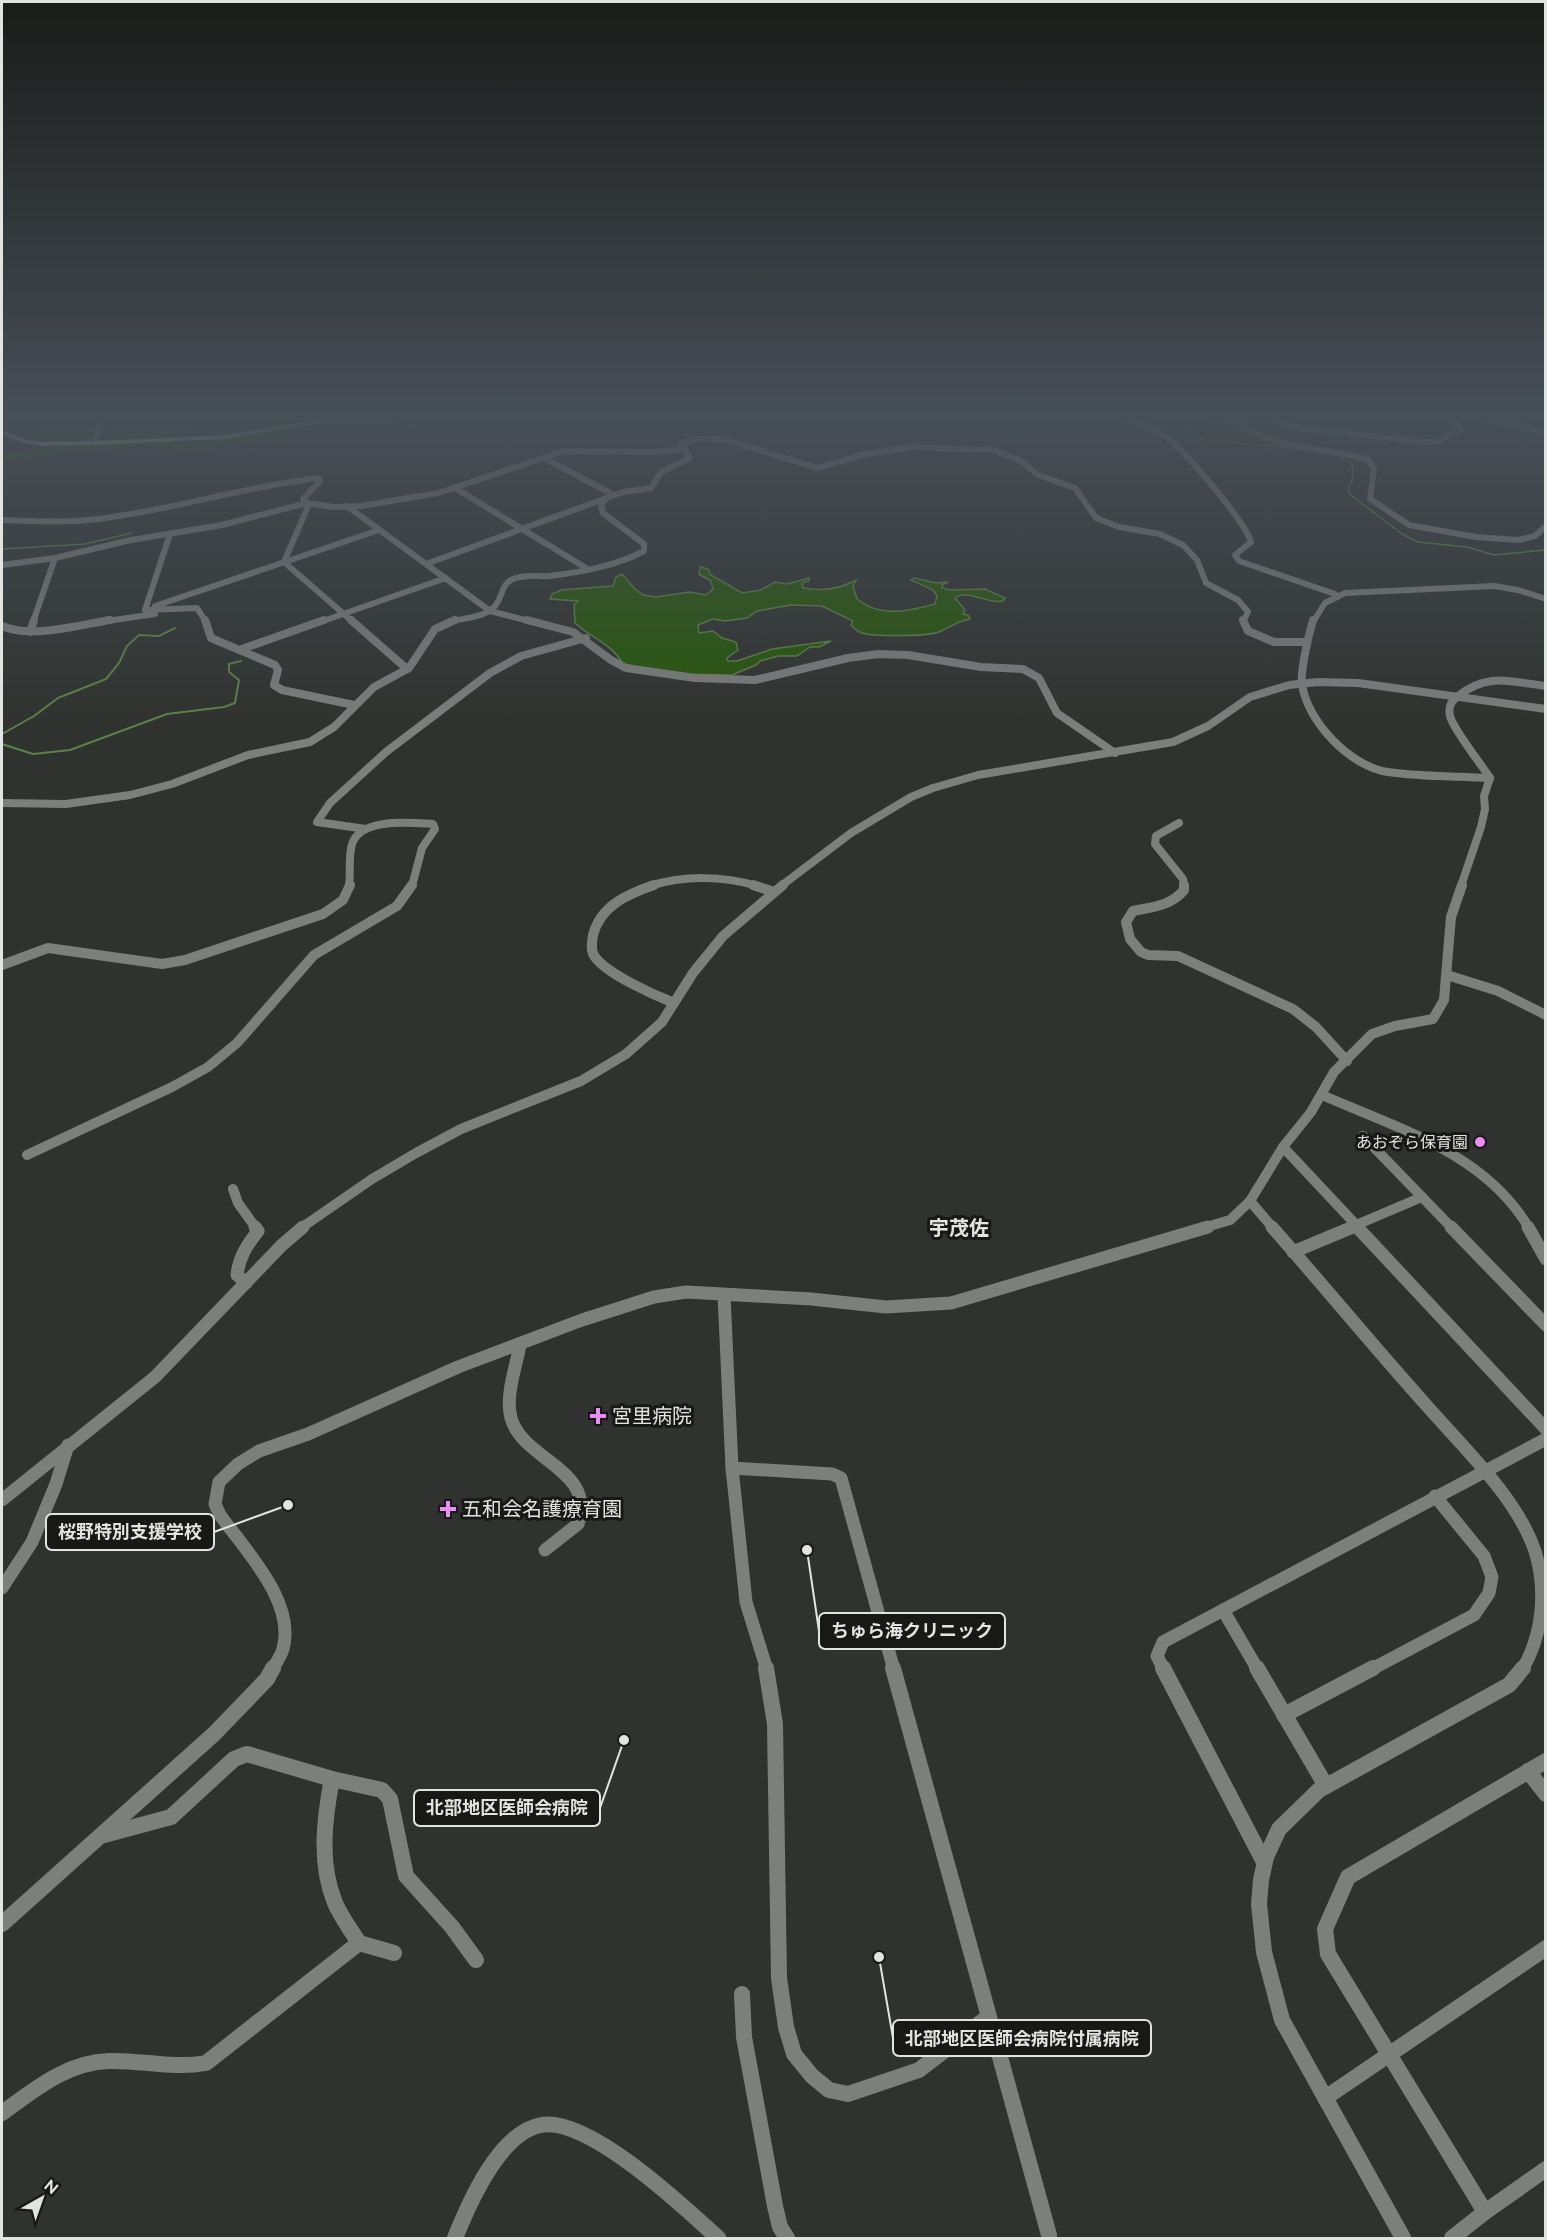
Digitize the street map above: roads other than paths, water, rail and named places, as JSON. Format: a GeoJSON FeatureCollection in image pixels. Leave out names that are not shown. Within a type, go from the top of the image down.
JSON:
{"type":"FeatureCollection","features":[{"type":"Feature","properties":{"kind":"street"},"geometry":{"type":"LineString","coordinates":[[47,522],[67,522]]}},
{"type":"Feature","properties":{"kind":"street"},"geometry":{"type":"LineString","coordinates":[[2,565],[55,558],[130,540],[236,522]]}},
{"type":"Feature","properties":{"kind":"street"},"geometry":{"type":"LineString","coordinates":[[284,562],[301,522]]}},
{"type":"Feature","properties":{"kind":"street"},"geometry":{"type":"LineString","coordinates":[[368,522],[490,611],[573,632],[586,638],[618,665],[631,669],[728,680],[760,680],[785,676],[863,655],[887,654],[972,666],[1023,669],[1034,673],[1041,680],[1052,708],[1115,753]]}},
{"type":"Feature","properties":{"kind":"street"},"geometry":{"type":"LineString","coordinates":[[510,522],[586,568]]}},
{"type":"Feature","properties":{"kind":"street"},"geometry":{"type":"LineString","coordinates":[[426,564],[543,522]]}},
{"type":"Feature","properties":{"kind":"street"},"geometry":{"type":"LineString","coordinates":[[2,802],[24,805],[75,803],[132,795],[168,785],[245,755],[293,747],[316,740],[337,726],[354,705],[375,687],[413,664],[434,630],[451,621],[490,611],[499,602],[502,588],[514,578],[545,577],[631,559],[644,551],[644,544],[614,522]]}},
{"type":"Feature","properties":{"kind":"street"},"geometry":{"type":"LineString","coordinates":[[1105,522],[1119,527],[1160,534],[1183,545],[1197,560],[1206,584],[1238,600],[1246,608],[1248,612],[1243,621],[1248,631],[1274,642],[1307,642]]}},
{"type":"Feature","properties":{"kind":"street"},"geometry":{"type":"LineString","coordinates":[[1241,522],[1249,533],[1251,542],[1235,555],[1239,561],[1335,594],[1494,586],[1518,590],[1545,599]]}},
{"type":"Feature","properties":{"kind":"street"},"geometry":{"type":"LineString","coordinates":[[1404,522],[1409,525],[1455,534],[1501,540],[1531,537],[1545,526]]}},
{"type":"Feature","properties":{"kind":"street"},"geometry":{"type":"LineString","coordinates":[[145,610],[379,530]]}},
{"type":"Feature","properties":{"kind":"street"},"geometry":{"type":"LineString","coordinates":[[145,610],[170,534]]}},
{"type":"Feature","properties":{"kind":"street"},"geometry":{"type":"LineString","coordinates":[[30,633],[55,558]]}},
{"type":"Feature","properties":{"kind":"street"},"geometry":{"type":"LineString","coordinates":[[284,562],[407,669]]}},
{"type":"Feature","properties":{"kind":"street"},"geometry":{"type":"LineString","coordinates":[[241,649],[446,578]]}},
{"type":"Feature","properties":{"kind":"street"},"geometry":{"type":"LineString","coordinates":[[1335,594],[1322,604],[1313,620],[1301,683],[1317,717],[1337,746],[1359,762],[1388,772],[1490,778]]}},
{"type":"Feature","properties":{"kind":"street"},"geometry":{"type":"LineString","coordinates":[[145,610],[197,608]]}},
{"type":"Feature","properties":{"kind":"street"},"geometry":{"type":"LineString","coordinates":[[2,626],[13,631],[30,633],[197,608]]}},
{"type":"Feature","properties":{"kind":"street"},"geometry":{"type":"LineString","coordinates":[[197,608],[204,616],[211,638],[275,665],[278,670],[274,685],[282,690],[354,705]]}},
{"type":"Feature","properties":{"kind":"street"},"geometry":{"type":"LineString","coordinates":[[366,829],[318,822],[330,802],[386,752],[490,673],[521,656],[586,638]]}},
{"type":"Feature","properties":{"kind":"street"},"geometry":{"type":"LineString","coordinates":[[1490,778],[1450,718],[1449,706],[1452,700],[1472,685],[1490,680],[1545,686]]}},
{"type":"Feature","properties":{"kind":"street"},"geometry":{"type":"LineString","coordinates":[[2,1500],[155,1377],[282,1245],[306,1224],[362,1185],[461,1129],[581,1081],[603,1069],[645,1038],[662,1022],[693,973],[723,936],[774,892],[851,832],[911,797],[933,788],[978,776],[1153,747],[1191,736],[1250,697],[1267,690],[1301,683],[1358,683],[1545,709]]}},
{"type":"Feature","properties":{"kind":"street"},"geometry":{"type":"LineString","coordinates":[[2,1924],[214,1734],[267,1679],[283,1650],[285,1625],[277,1595],[220,1515],[215,1504],[219,1482],[238,1464],[259,1451],[308,1434],[458,1367],[612,1310],[654,1297],[686,1292],[812,1299],[886,1307],[951,1303],[1230,1220],[1250,1202],[1283,1147],[1322,1095],[1334,1072],[1372,1034],[1395,1026],[1433,1019],[1444,1000],[1452,917],[1483,818],[1484,796],[1490,778]]}},
{"type":"Feature","properties":{"kind":"street"},"geometry":{"type":"LineString","coordinates":[[1179,823],[1156,836],[1155,844],[1183,879],[1184,890],[1179,897],[1170,902],[1133,911],[1126,922],[1130,939],[1141,952],[1148,955],[1178,956],[1293,1009],[1316,1027],[1347,1061]]}},
{"type":"Feature","properties":{"kind":"street"},"geometry":{"type":"LineString","coordinates":[[2,965],[48,948],[162,964],[179,963],[306,922],[320,916],[348,894],[352,842],[357,834],[366,829],[393,824],[434,824],[435,829],[422,848],[416,877],[410,890],[397,906],[314,955],[237,1043],[208,1067],[172,1087],[27,1155]]}},
{"type":"Feature","properties":{"kind":"street"},"geometry":{"type":"LineString","coordinates":[[674,1003],[638,988],[596,959],[591,953],[592,939],[601,914],[612,905],[641,889],[692,879],[733,880],[774,892]]}},
{"type":"Feature","properties":{"kind":"street"},"geometry":{"type":"LineString","coordinates":[[1447,975],[1498,991],[1545,1015]]}},
{"type":"Feature","properties":{"kind":"street"},"geometry":{"type":"LineString","coordinates":[[1322,1095],[1446,1149],[1484,1176],[1511,1201],[1545,1259]]}},
{"type":"Feature","properties":{"kind":"street"},"geometry":{"type":"LineString","coordinates":[[1363,1136],[1545,1324]]}},
{"type":"Feature","properties":{"kind":"street"},"geometry":{"type":"LineString","coordinates":[[1283,1147],[1545,1429]]}},
{"type":"Feature","properties":{"kind":"street"},"geometry":{"type":"LineString","coordinates":[[233,1189],[238,1203],[258,1232],[243,1249],[238,1263],[237,1275],[246,1283]]}},
{"type":"Feature","properties":{"kind":"street"},"geometry":{"type":"LineString","coordinates":[[1293,1252],[1422,1197]]}},
{"type":"Feature","properties":{"kind":"street"},"geometry":{"type":"LineString","coordinates":[[1250,1202],[1483,1471],[1519,1520],[1535,1551],[1544,1583],[1545,1617],[1537,1648],[1522,1673],[1509,1685],[1326,1786],[1293,1812],[1276,1836],[1264,1862],[1259,1906],[1263,1951],[1282,2020],[1404,2238]]}},
{"type":"Feature","properties":{"kind":"street"},"geometry":{"type":"LineString","coordinates":[[724,1295],[732,1468],[746,1602],[767,1671],[775,1724],[778,1978],[786,2026],[795,2054],[812,2076],[829,2090],[848,2094],[919,2070],[988,2016]]}},
{"type":"Feature","properties":{"kind":"street"},"geometry":{"type":"LineString","coordinates":[[520,1345],[511,1401],[511,1419],[518,1432],[563,1473],[579,1491],[583,1503],[579,1523],[545,1550]]}},
{"type":"Feature","properties":{"kind":"street"},"geometry":{"type":"LineString","coordinates":[[1264,1862],[1157,1656],[1163,1642],[1545,1439]]}},
{"type":"Feature","properties":{"kind":"street"},"geometry":{"type":"LineString","coordinates":[[2,1588],[32,1542],[56,1484],[68,1445]]}},
{"type":"Feature","properties":{"kind":"street"},"geometry":{"type":"LineString","coordinates":[[732,1468],[832,1474],[842,1478],[1049,2235]]}},
{"type":"Feature","properties":{"kind":"street"},"geometry":{"type":"LineString","coordinates":[[1284,1715],[1474,1615],[1487,1599],[1492,1579],[1482,1552],[1435,1496]]}},
{"type":"Feature","properties":{"kind":"street"},"geometry":{"type":"LineString","coordinates":[[1222,1610],[1326,1786]]}},
{"type":"Feature","properties":{"kind":"street"},"geometry":{"type":"LineString","coordinates":[[101,1836],[171,1817],[234,1758],[247,1754],[332,1779],[382,1790],[390,1799],[406,1876],[452,1927],[476,1960]]}},
{"type":"Feature","properties":{"kind":"street"},"geometry":{"type":"LineString","coordinates":[[1485,2212],[1328,1954],[1325,1929],[1348,1877],[1545,1761]]}},
{"type":"Feature","properties":{"kind":"street"},"geometry":{"type":"LineString","coordinates":[[1528,1771],[1545,1794]]}},
{"type":"Feature","properties":{"kind":"street"},"geometry":{"type":"LineString","coordinates":[[332,1779],[327,1804],[327,1878],[336,1905],[359,1943],[394,1953]]}},
{"type":"Feature","properties":{"kind":"street"},"geometry":{"type":"LineString","coordinates":[[2,2113],[72,2067],[96,2061],[187,2068],[206,2063],[359,1943]]}},
{"type":"Feature","properties":{"kind":"street"},"geometry":{"type":"LineString","coordinates":[[1325,2098],[1545,1948]]}},
{"type":"Feature","properties":{"kind":"street"},"geometry":{"type":"LineString","coordinates":[[742,1994],[744,2037],[775,2206],[780,2227],[787,2238]]}},
{"type":"Feature","properties":{"kind":"street"},"geometry":{"type":"LineString","coordinates":[[455,2238],[464,2214],[481,2182],[500,2156],[519,2136],[540,2125],[561,2124],[647,2175],[718,2238]]}},
{"type":"Feature","properties":{"kind":"street"},"geometry":{"type":"LineString","coordinates":[[1452,2238],[1545,2169]]}},
{"type":"Feature","properties":{"kind":"waterway"},"geometry":{"type":"LineString","coordinates":[[1386,522],[1418,542],[1467,547],[1494,555],[1546,550]]}},
{"type":"Feature","properties":{"kind":"waterway"},"geometry":{"type":"LineString","coordinates":[[2,549],[85,544],[132,533]]}},
{"type":"Feature","properties":{"kind":"waterway"},"geometry":{"type":"LineString","coordinates":[[2,734],[34,716],[58,698],[106,679],[119,663],[127,646],[139,635],[159,636],[175,628]]}},
{"type":"Feature","properties":{"kind":"waterway"},"geometry":{"type":"LineString","coordinates":[[2,744],[33,754],[70,750],[167,714],[224,707],[235,703],[239,680],[229,672],[229,664],[241,661]]}},
{"type":"Feature","properties":{"kind":"place","name":"あおぞら保育園"},"geometry":{"type":"Point","coordinates":[1480,1142]}},
{"type":"Feature","properties":{"kind":"place","name":"宮里病院"},"geometry":{"type":"Point","coordinates":[598,1416]}},
{"type":"Feature","properties":{"kind":"place","name":"桜野特別支援学校"},"geometry":{"type":"Point","coordinates":[288,1505]}},
{"type":"Feature","properties":{"kind":"place","name":"五和会名護療育園"},"geometry":{"type":"Point","coordinates":[448,1509]}},
{"type":"Feature","properties":{"kind":"place","name":"ちゅら海クリニック"},"geometry":{"type":"Point","coordinates":[807,1550]}},
{"type":"Feature","properties":{"kind":"place","name":"北部地区医師会病院"},"geometry":{"type":"Point","coordinates":[624,1740]}},
{"type":"Feature","properties":{"kind":"place","name":"北部地区医師会病院付属病院"},"geometry":{"type":"Point","coordinates":[879,1957]}},
{"type":"Feature","properties":{"kind":"district","name":"宇茂佐"},"geometry":{"type":"Point","coordinates":[959,1228]}}]}
